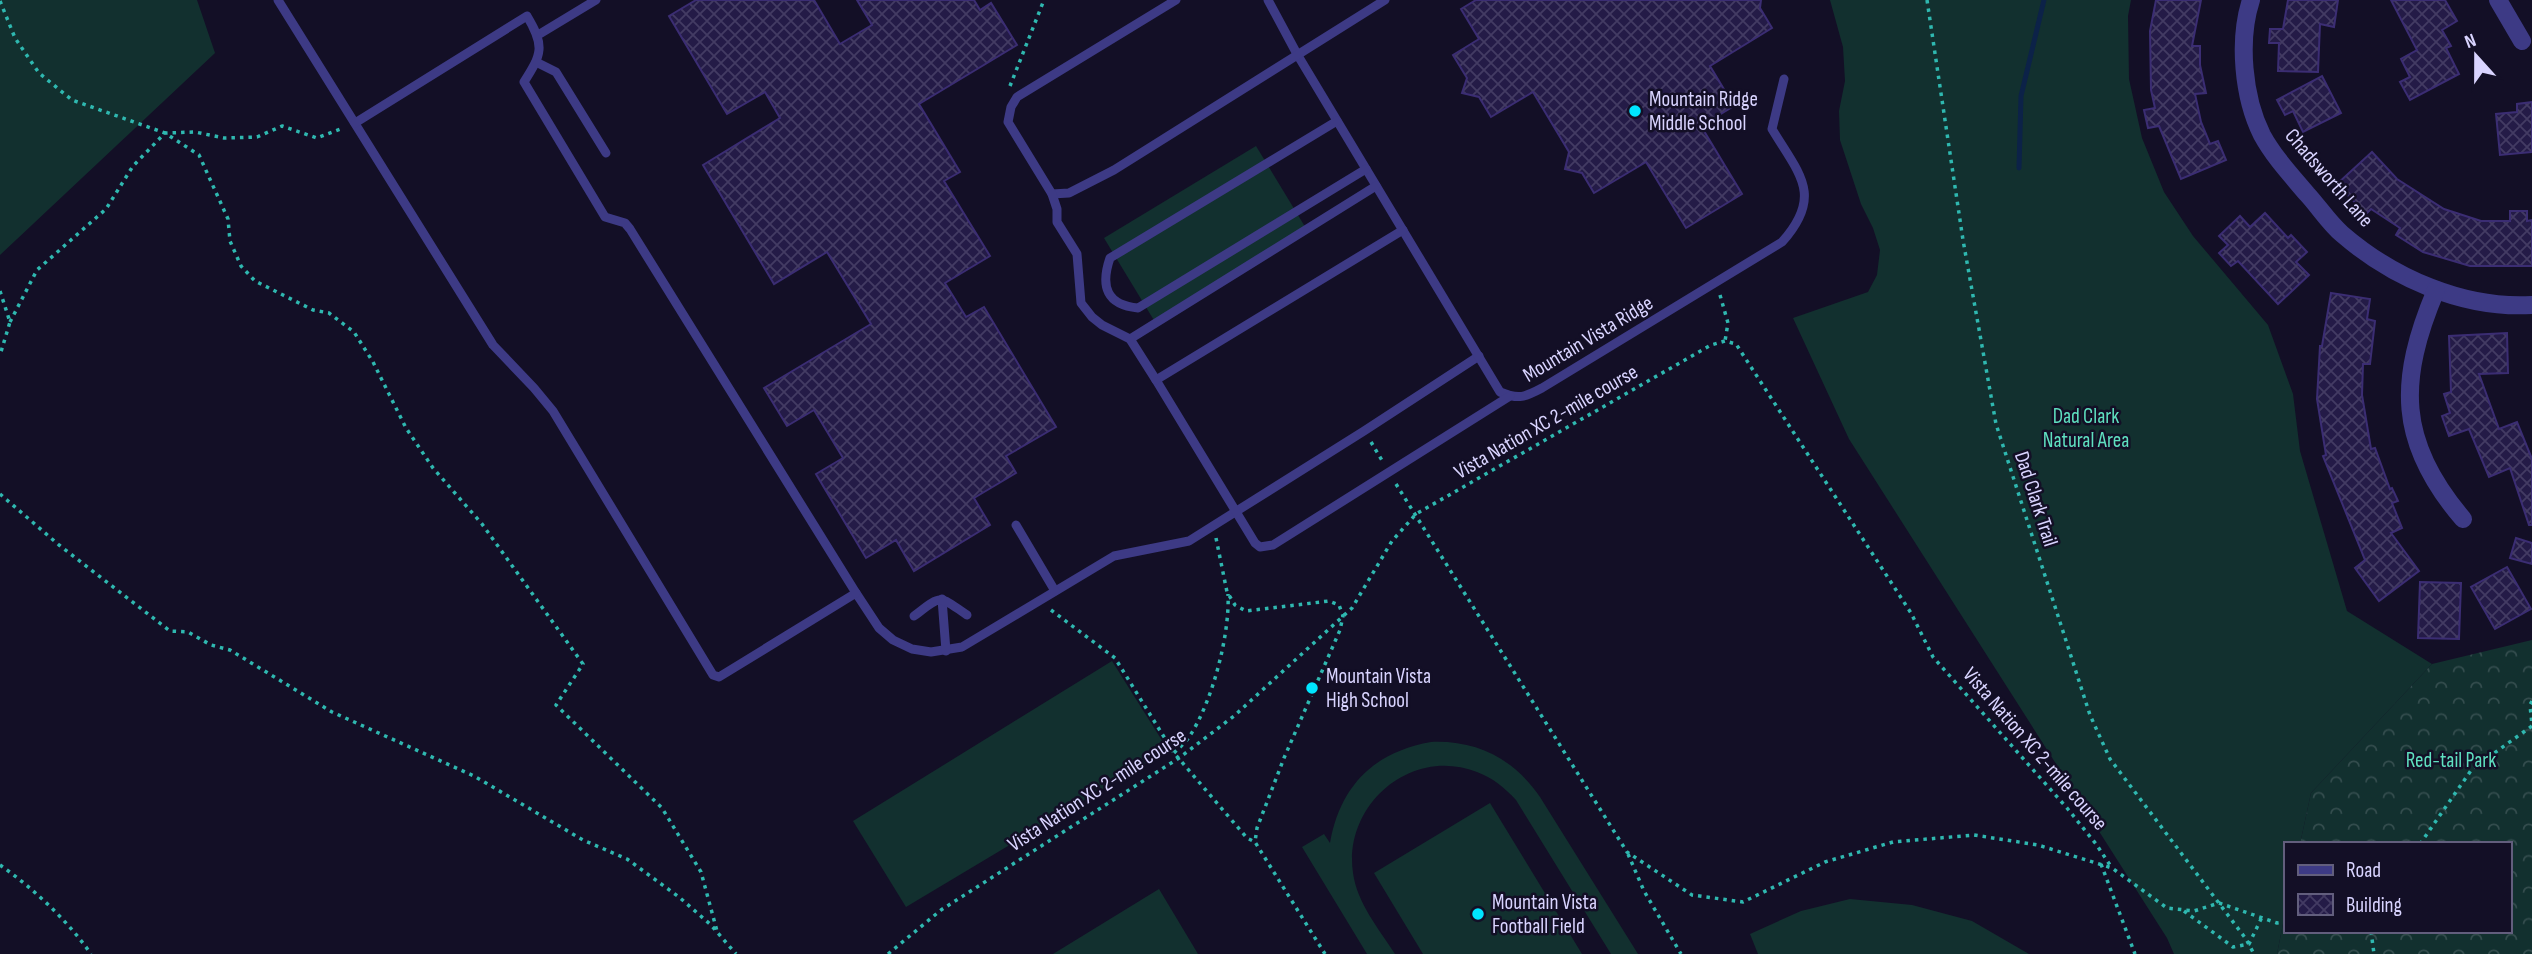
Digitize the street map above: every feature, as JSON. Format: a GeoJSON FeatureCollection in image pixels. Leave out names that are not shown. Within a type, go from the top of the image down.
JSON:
{"type":"FeatureCollection","features":[{"type":"Feature","properties":{"kind":"street","name":"Chadsworth Lane"},"geometry":{"type":"LineString","coordinates":[[2251,0],[2245,25],[2244,57],[2250,99],[2261,132],[2272,151],[2341,233],[2393,270],[2436,290],[2477,301],[2532,305]]}},
{"type":"Feature","properties":{"kind":"street"},"geometry":{"type":"LineString","coordinates":[[2498,0],[2522,41]]}},
{"type":"Feature","properties":{"kind":"street"},"geometry":{"type":"LineString","coordinates":[[2436,290],[2414,350],[2410,411],[2418,451],[2438,489],[2463,519]]}},
{"type":"Feature","properties":{"kind":"lane"},"geometry":{"type":"LineString","coordinates":[[278,0],[493,345],[553,411],[713,675],[719,677],[726,674],[856,593]]}},
{"type":"Feature","properties":{"kind":"lane"},"geometry":{"type":"LineString","coordinates":[[538,35],[596,0]]}},
{"type":"Feature","properties":{"kind":"lane"},"geometry":{"type":"LineString","coordinates":[[1176,0],[1017,97],[1011,107],[1008,122],[1052,194],[1057,222],[1077,254],[1081,303],[1102,325],[1130,339],[1255,543],[1259,547],[1273,545],[1510,396]]}},
{"type":"Feature","properties":{"kind":"lane","name":"Mountain Vista Ridge"},"geometry":{"type":"LineString","coordinates":[[1268,0],[1297,54],[1500,392],[1510,396],[1525,397],[1542,388],[1782,242],[1800,219],[1805,192],[1801,176],[1772,130],[1784,79]]}},
{"type":"Feature","properties":{"kind":"lane"},"geometry":{"type":"LineString","coordinates":[[1052,194],[1069,192],[1114,170],[1385,0]]}},
{"type":"Feature","properties":{"kind":"lane"},"geometry":{"type":"LineString","coordinates":[[355,123],[527,16],[538,35],[540,49],[524,82],[554,132],[606,217],[625,223],[629,229],[879,628],[893,640],[912,649],[931,652],[962,648],[1114,556],[1189,541],[1364,432],[1479,356]]}},
{"type":"Feature","properties":{"kind":"lane"},"geometry":{"type":"LineString","coordinates":[[536,62],[556,72],[606,153]]}},
{"type":"Feature","properties":{"kind":"lane"},"geometry":{"type":"LineString","coordinates":[[1337,121],[1110,258],[1104,275],[1110,295],[1122,306],[1139,308],[1366,169]]}},
{"type":"Feature","properties":{"kind":"lane"},"geometry":{"type":"LineString","coordinates":[[1130,339],[1376,186]]}},
{"type":"Feature","properties":{"kind":"lane"},"geometry":{"type":"LineString","coordinates":[[1156,380],[1403,230]]}},
{"type":"Feature","properties":{"kind":"lane"},"geometry":{"type":"LineString","coordinates":[[1016,525],[1055,591]]}},
{"type":"Feature","properties":{"kind":"lane"},"geometry":{"type":"LineString","coordinates":[[914,616],[936,599],[942,599],[967,615]]}},
{"type":"Feature","properties":{"kind":"lane"},"geometry":{"type":"LineString","coordinates":[[942,599],[946,651]]}},
{"type":"Feature","properties":{"kind":"path"},"geometry":{"type":"LineString","coordinates":[[1007,93],[1017,61],[1033,31],[1044,0]]}},
{"type":"Feature","properties":{"kind":"path","name":"Dad Clark Trail"},"geometry":{"type":"LineString","coordinates":[[1927,0],[1963,240],[1996,424],[2090,715],[2110,759],[2219,903],[2254,954]]}},
{"type":"Feature","properties":{"kind":"path"},"geometry":{"type":"LineString","coordinates":[[0,1],[15,38],[39,73],[72,100],[165,133],[199,155],[224,207],[230,241],[241,265],[255,281],[313,310],[329,313],[354,332],[373,362],[406,428],[433,468],[482,524],[583,664],[556,705],[662,808],[701,872],[717,931]]}},
{"type":"Feature","properties":{"kind":"path"},"geometry":{"type":"LineString","coordinates":[[0,355],[10,322],[37,271],[106,209],[133,166],[165,133],[195,132],[223,138],[257,137],[282,126],[317,138],[355,123]]}},
{"type":"Feature","properties":{"kind":"path"},"geometry":{"type":"LineString","coordinates":[[1714,283],[1726,309],[1728,323],[1725,341]]}},
{"type":"Feature","properties":{"kind":"path"},"geometry":{"type":"LineString","coordinates":[[0,291],[10,322]]}},
{"type":"Feature","properties":{"kind":"path","name":"Vista Nation XC 2-mile course"},"geometry":{"type":"LineString","coordinates":[[888,954],[941,910],[1178,758],[1250,702],[1352,608],[1392,541],[1416,514],[1711,345],[1725,341],[1736,344],[1911,613],[1933,657],[2073,815],[2112,868]]}},
{"type":"Feature","properties":{"kind":"path"},"geometry":{"type":"LineString","coordinates":[[1364,432],[1627,852],[1644,891],[1681,954]]}},
{"type":"Feature","properties":{"kind":"path"},"geometry":{"type":"LineString","coordinates":[[0,494],[59,545],[170,631],[188,632],[211,645],[230,650],[332,712],[474,776],[583,840],[626,859],[679,897],[717,931],[736,954]]}},
{"type":"Feature","properties":{"kind":"path"},"geometry":{"type":"LineString","coordinates":[[1174,753],[1188,739],[1209,694],[1227,629],[1227,592],[1213,527]]}},
{"type":"Feature","properties":{"kind":"path"},"geometry":{"type":"LineString","coordinates":[[1227,592],[1235,605],[1245,611],[1329,601],[1339,605],[1343,616],[1340,629],[1269,796],[1257,828],[1255,842]]}},
{"type":"Feature","properties":{"kind":"path"},"geometry":{"type":"LineString","coordinates":[[1042,599],[1054,612],[1115,658],[1174,753],[1247,838],[1255,842],[1325,954]]}},
{"type":"Feature","properties":{"kind":"path"},"geometry":{"type":"LineString","coordinates":[[2421,842],[2472,769],[2532,726],[2532,701]]}},
{"type":"Feature","properties":{"kind":"path"},"geometry":{"type":"LineString","coordinates":[[1627,852],[1692,895],[1743,902],[1825,862],[1894,842],[1974,835],[2038,845],[2112,868],[2167,908],[2194,911],[2219,903],[2277,923],[2284,922]]}},
{"type":"Feature","properties":{"kind":"path","name":"Vista Nation XC 2-mile course"},"geometry":{"type":"LineString","coordinates":[[2101,864],[2135,954]]}},
{"type":"Feature","properties":{"kind":"path"},"geometry":{"type":"LineString","coordinates":[[0,865],[25,883],[75,932],[91,954]]}},
{"type":"Feature","properties":{"kind":"path"},"geometry":{"type":"LineString","coordinates":[[2182,909],[2233,947],[2249,944],[2262,917]]}},
{"type":"Feature","properties":{"kind":"path"},"geometry":{"type":"LineString","coordinates":[[2371,933],[2374,954]]}},
{"type":"Feature","properties":{"kind":"green space"},"geometry":{"type":"Polygon","coordinates":[[[0,0],[197,0],[215,53],[0,255],[0,0]]]}},
{"type":"Feature","properties":{"kind":"green space","name":"Dad Clark Natural Area"},"geometry":{"type":"Polygon","coordinates":[[[1830,0],[2131,0],[2128,16],[2129,79],[2142,138],[2164,192],[2193,236],[2268,325],[2293,394],[2300,451],[2347,611],[2432,664],[2311,793],[2300,842],[2284,842],[2284,919],[2277,954],[2174,954],[2167,938],[1849,439],[1793,318],[1868,292],[1877,275],[1880,250],[1861,204],[1840,140],[1839,111],[1845,81],[1843,47],[1830,0]]]}},
{"type":"Feature","properties":{"kind":"green space"},"geometry":{"type":"Polygon","coordinates":[[[1256,146],[1307,230],[1155,322],[1104,238],[1256,146]]]}},
{"type":"Feature","properties":{"kind":"green space","name":"Red-tail Park"},"geometry":{"type":"Polygon","coordinates":[[[2532,640],[2532,954],[2277,954],[2284,919],[2284,933],[2511,933],[2511,842],[2300,842],[2311,793],[2432,664],[2532,640]]]}},
{"type":"Feature","properties":{"kind":"green space"},"geometry":{"type":"Polygon","coordinates":[[[1112,661],[1168,750],[906,907],[853,821],[1112,661]]]}},
{"type":"Feature","properties":{"kind":"green space"},"geometry":{"type":"Polygon","coordinates":[[[1431,742],[1464,744],[1493,754],[1530,784],[1638,954],[1611,954],[1516,800],[1483,774],[1452,766],[1428,767],[1406,775],[1386,787],[1370,804],[1359,825],[1353,848],[1355,884],[1370,915],[1395,954],[1367,954],[1302,847],[1324,834],[1330,843],[1342,805],[1351,789],[1377,763],[1411,747],[1431,742]]]}},
{"type":"Feature","properties":{"kind":"green space","name":"Mountain Vista Football Field"},"geometry":{"type":"Polygon","coordinates":[[[1490,803],[1582,954],[1423,954],[1374,873],[1490,803]]]}},
{"type":"Feature","properties":{"kind":"green space"},"geometry":{"type":"Polygon","coordinates":[[[1159,889],[1198,954],[1053,954],[1159,889]]]}},
{"type":"Feature","properties":{"kind":"green space"},"geometry":{"type":"Polygon","coordinates":[[[1850,899],[1912,905],[1972,921],[2029,954],[1758,954],[1750,934],[1801,911],[1850,899]]]}},
{"type":"Feature","properties":{"kind":"building"},"geometry":{"type":"Polygon","coordinates":[[[696,0],[814,0],[840,44],[872,25],[857,0],[974,0],[980,10],[991,3],[1017,45],[919,104],[960,172],[944,181],[990,256],[945,283],[966,317],[984,307],[1056,427],[1006,456],[1016,473],[974,498],[990,525],[914,571],[896,540],[866,558],[816,474],[843,458],[814,410],[787,426],[764,388],[871,324],[827,252],[774,284],[703,165],[780,118],[765,92],[727,114],[669,16],[696,0]]]}},
{"type":"Feature","properties":{"kind":"building","name":"Mountain Ridge Middle School"},"geometry":{"type":"Polygon","coordinates":[[[1476,0],[1761,0],[1760,8],[1772,28],[1710,66],[1734,106],[1701,126],[1742,194],[1686,228],[1646,162],[1594,193],[1582,173],[1565,169],[1569,152],[1533,92],[1491,117],[1479,97],[1462,93],[1467,78],[1453,55],[1479,39],[1461,9],[1476,0]]]}},
{"type":"Feature","properties":{"kind":"building"},"geometry":{"type":"Polygon","coordinates":[[[2156,0],[2201,0],[2192,46],[2200,46],[2200,65],[2206,93],[2195,94],[2201,122],[2210,144],[2218,141],[2226,160],[2181,179],[2159,126],[2148,128],[2144,110],[2155,108],[2151,90],[2150,31],[2156,0]]]}},
{"type":"Feature","properties":{"kind":"building"},"geometry":{"type":"Polygon","coordinates":[[[2288,0],[2338,0],[2334,27],[2320,24],[2318,72],[2278,71],[2279,43],[2269,43],[2270,29],[2283,29],[2288,0]]]}},
{"type":"Feature","properties":{"kind":"building"},"geometry":{"type":"Polygon","coordinates":[[[2391,0],[2445,0],[2457,21],[2442,30],[2451,46],[2446,48],[2459,74],[2410,100],[2400,82],[2410,77],[2401,59],[2417,50],[2391,0]]]}},
{"type":"Feature","properties":{"kind":"building"},"geometry":{"type":"Polygon","coordinates":[[[2322,76],[2341,113],[2303,132],[2293,111],[2285,115],[2277,100],[2322,76]]]}},
{"type":"Feature","properties":{"kind":"building"},"geometry":{"type":"Polygon","coordinates":[[[2532,102],[2532,152],[2500,155],[2496,114],[2517,112],[2517,104],[2532,102]]]}},
{"type":"Feature","properties":{"kind":"building"},"geometry":{"type":"Polygon","coordinates":[[[2372,152],[2397,179],[2444,209],[2481,221],[2510,221],[2510,211],[2527,211],[2527,221],[2532,220],[2532,266],[2470,266],[2423,252],[2396,235],[2400,228],[2371,209],[2366,214],[2337,184],[2372,152]]]}},
{"type":"Feature","properties":{"kind":"building"},"geometry":{"type":"Polygon","coordinates":[[[2265,213],[2288,238],[2291,235],[2307,252],[2296,262],[2309,275],[2278,304],[2238,261],[2231,266],[2219,253],[2228,245],[2219,236],[2240,216],[2250,227],[2265,213]]]}},
{"type":"Feature","properties":{"kind":"building"},"geometry":{"type":"Polygon","coordinates":[[[2331,293],[2370,299],[2367,319],[2375,321],[2370,364],[2363,364],[2362,395],[2371,449],[2375,448],[2390,489],[2392,488],[2398,501],[2392,503],[2402,528],[2391,533],[2419,571],[2379,601],[2355,568],[2365,560],[2323,456],[2326,455],[2317,399],[2320,346],[2331,293]]]}},
{"type":"Feature","properties":{"kind":"building"},"geometry":{"type":"Polygon","coordinates":[[[2507,333],[2508,373],[2479,374],[2499,429],[2517,422],[2532,459],[2532,525],[2529,525],[2510,468],[2489,477],[2469,429],[2449,436],[2442,416],[2450,413],[2444,394],[2451,392],[2449,336],[2507,333]]]}},
{"type":"Feature","properties":{"kind":"building"},"geometry":{"type":"Polygon","coordinates":[[[2516,538],[2532,543],[2532,564],[2510,558],[2516,538]]]}},
{"type":"Feature","properties":{"kind":"building"},"geometry":{"type":"Polygon","coordinates":[[[2507,567],[2531,609],[2495,629],[2471,587],[2507,567]]]}},
{"type":"Feature","properties":{"kind":"building"},"geometry":{"type":"Polygon","coordinates":[[[2420,582],[2461,583],[2459,639],[2418,638],[2420,582]]]}},
{"type":"Feature","properties":{"kind":"waterway"},"geometry":{"type":"LineString","coordinates":[[2019,168],[2021,96],[2044,0]]}},
{"type":"Feature","properties":{"kind":"place","name":"Mountain Ridge Middle School"},"geometry":{"type":"Point","coordinates":[1635,111]}},
{"type":"Feature","properties":{"kind":"place","name":"Mountain Vista High School"},"geometry":{"type":"Point","coordinates":[1312,688]}},
{"type":"Feature","properties":{"kind":"place","name":"Mountain Vista Football Field"},"geometry":{"type":"Point","coordinates":[1478,914]}}]}
